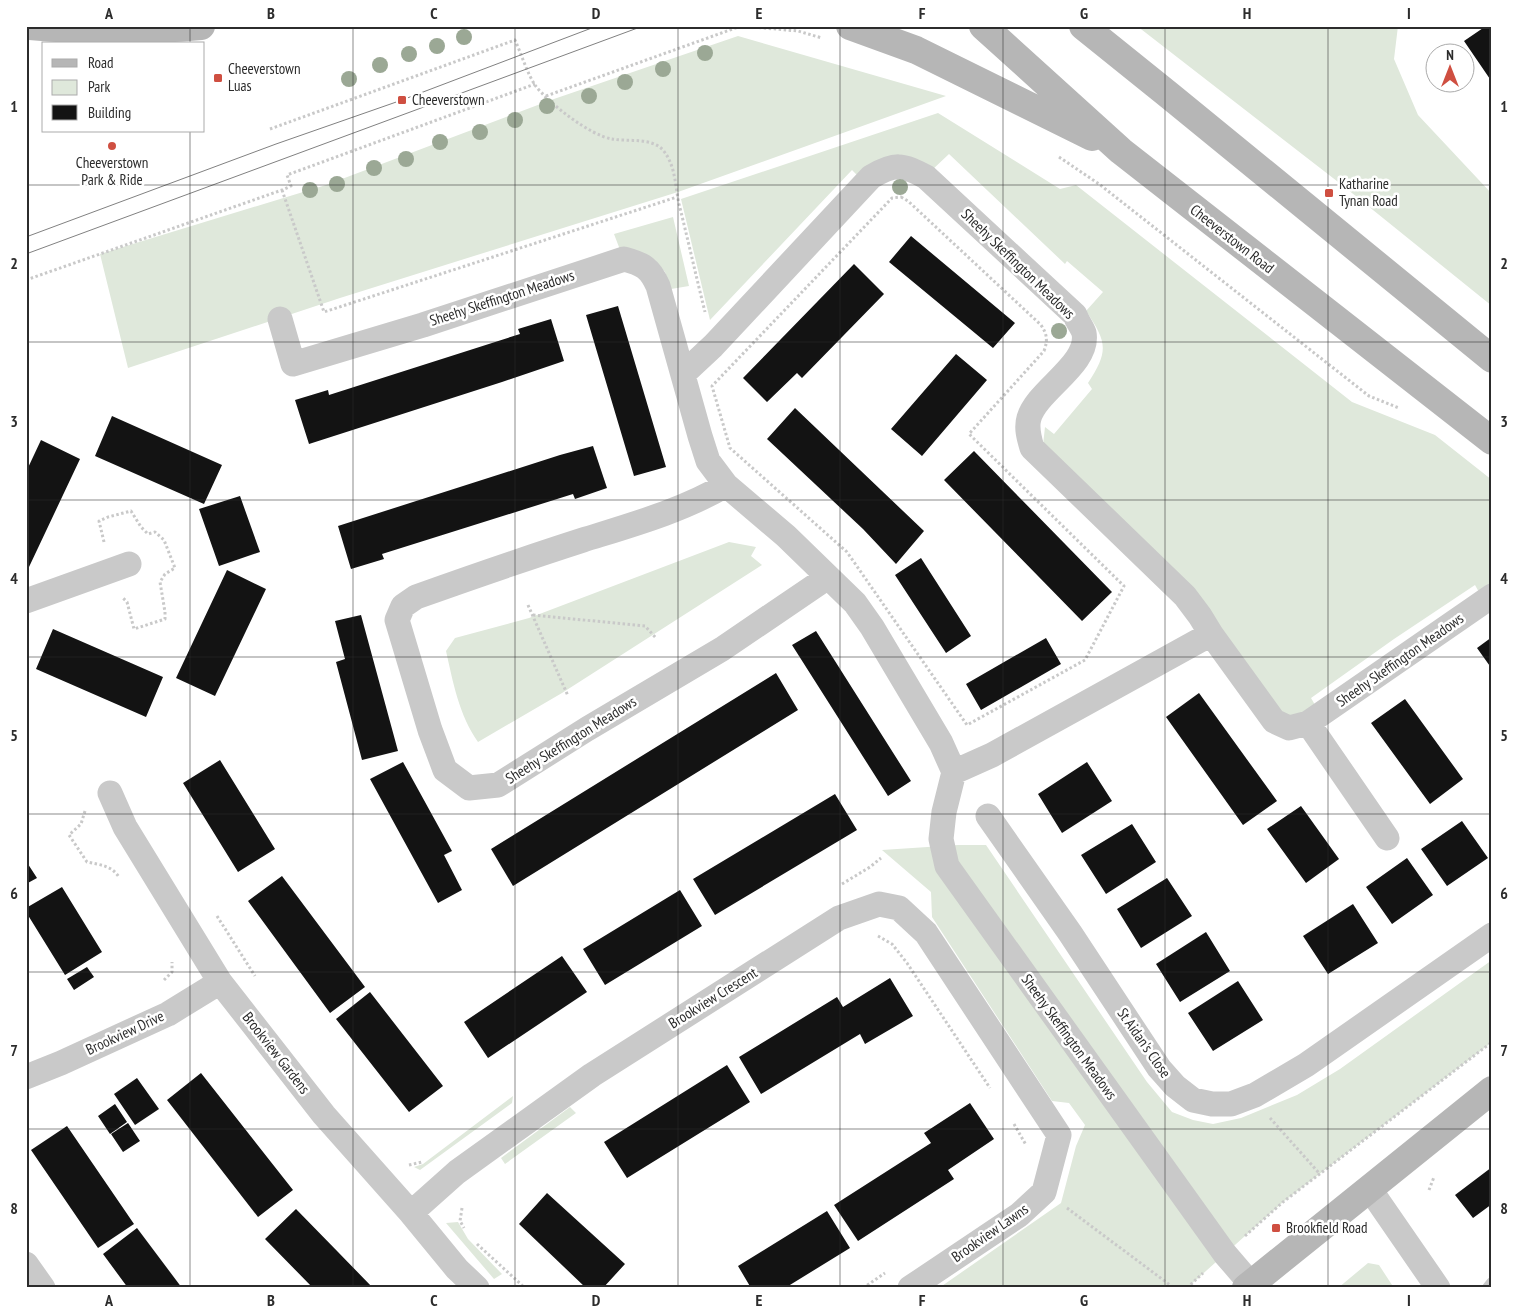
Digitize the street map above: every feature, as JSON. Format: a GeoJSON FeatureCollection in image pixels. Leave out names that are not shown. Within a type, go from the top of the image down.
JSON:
{"type":"FeatureCollection","features":[{"type":"Feature","properties":{"kind":"main road"},"geometry":{"type":"LineString","coordinates":[[30,26],[82,30],[169,29],[201,26]]}},
{"type":"Feature","properties":{"kind":"main road"},"geometry":{"type":"LineString","coordinates":[[850,26],[916,50],[1121,151]]}},
{"type":"Feature","properties":{"kind":"main road","name":"Cheeverstown Road"},"geometry":{"type":"LineString","coordinates":[[983,26],[1121,151],[1492,441]]}},
{"type":"Feature","properties":{"kind":"main road"},"geometry":{"type":"LineString","coordinates":[[1083,26],[1492,359]]}},
{"type":"Feature","properties":{"kind":"main road"},"geometry":{"type":"LineString","coordinates":[[1248,1286],[1492,1090]]}},
{"type":"Feature","properties":{"kind":"street","name":"Sheehy Skeffington Meadows"},"geometry":{"type":"LineString","coordinates":[[683,374],[714,346],[871,177],[887,167],[909,167],[926,177],[1075,316],[1084,332],[1083,347],[1073,363],[1036,405],[1029,418],[1028,433],[1032,448],[1185,596],[1274,721],[1289,728],[1308,723],[1492,596]]}},
{"type":"Feature","properties":{"kind":"street","name":"Sheehy Skeffington Meadows"},"geometry":{"type":"LineString","coordinates":[[280,319],[293,364],[624,259],[640,263],[653,274],[708,460],[726,486],[786,536],[855,603],[872,627],[941,743],[954,772],[944,812],[941,839],[947,866],[1248,1286]]}},
{"type":"Feature","properties":{"kind":"street","name":"Sheehy Skeffington Meadows"},"geometry":{"type":"LineString","coordinates":[[726,486],[700,499],[646,519],[416,596],[403,606],[397,620],[430,730],[445,770],[469,788],[498,785],[722,649],[828,577]]}},
{"type":"Feature","properties":{"kind":"street"},"geometry":{"type":"LineString","coordinates":[[26,601],[129,564]]}},
{"type":"Feature","properties":{"kind":"street"},"geometry":{"type":"LineString","coordinates":[[954,772],[992,755],[1211,634]]}},
{"type":"Feature","properties":{"kind":"street"},"geometry":{"type":"LineString","coordinates":[[1308,723],[1387,838]]}},
{"type":"Feature","properties":{"kind":"street","name":"Brookview Gardens"},"geometry":{"type":"LineString","coordinates":[[110,793],[124,827],[220,982],[324,1115],[411,1213],[457,1269],[477,1288]]}},
{"type":"Feature","properties":{"kind":"street","name":"St Aidan's Close"},"geometry":{"type":"LineString","coordinates":[[988,816],[1070,933],[1160,1068],[1175,1086],[1193,1100],[1212,1104],[1231,1104],[1255,1095],[1306,1065],[1492,935]]}},
{"type":"Feature","properties":{"kind":"street","name":"Brookview Crescent"},"geometry":{"type":"LineString","coordinates":[[411,1213],[457,1172],[592,1075],[839,918],[877,905],[899,908],[926,933],[1059,1135],[1044,1192]]}},
{"type":"Feature","properties":{"kind":"street","name":"Brookview Drive"},"geometry":{"type":"LineString","coordinates":[[26,1077],[61,1064],[168,1014],[220,982]]}},
{"type":"Feature","properties":{"kind":"street"},"geometry":{"type":"LineString","coordinates":[[1369,1188],[1438,1288]]}},
{"type":"Feature","properties":{"kind":"street","name":"Brookview Lawns"},"geometry":{"type":"LineString","coordinates":[[910,1288],[1019,1215],[1044,1192]]}},
{"type":"Feature","properties":{"kind":"street"},"geometry":{"type":"LineString","coordinates":[[26,1264],[43,1288]]}},
{"type":"Feature","properties":{"kind":"lane"},"geometry":{"type":"LineString","coordinates":[[1488,1288],[1492,1283]]}},
{"type":"Feature","properties":{"kind":"path"},"geometry":{"type":"LineString","coordinates":[[546,96],[742,26],[799,28],[824,38]]}},
{"type":"Feature","properties":{"kind":"path"},"geometry":{"type":"LineString","coordinates":[[270,129],[515,40],[535,84],[546,96],[590,131],[611,139],[656,144],[662,150],[674,173],[707,321]]}},
{"type":"Feature","properties":{"kind":"path"},"geometry":{"type":"LineString","coordinates":[[26,280],[282,190],[291,186],[287,175],[535,84]]}},
{"type":"Feature","properties":{"kind":"path"},"geometry":{"type":"LineString","coordinates":[[1053,153],[1099,184],[1369,396],[1404,410]]}},
{"type":"Feature","properties":{"kind":"path"},"geometry":{"type":"LineString","coordinates":[[282,190],[324,312],[678,197]]}},
{"type":"Feature","properties":{"kind":"path"},"geometry":{"type":"LineString","coordinates":[[901,197],[908,201],[1041,325],[1047,334],[1047,343],[1044,350],[969,434],[1124,586],[1085,660],[966,724],[848,552],[730,448],[712,386],[892,198],[901,197]]}},
{"type":"Feature","properties":{"kind":"path"},"geometry":{"type":"LineString","coordinates":[[528,605],[568,696]]}},
{"type":"Feature","properties":{"kind":"path"},"geometry":{"type":"LineString","coordinates":[[533,615],[645,626],[656,638]]}},
{"type":"Feature","properties":{"kind":"path"},"geometry":{"type":"LineString","coordinates":[[86,805],[85,815],[81,824],[70,834],[87,862],[107,866],[114,870],[122,881]]}},
{"type":"Feature","properties":{"kind":"path"},"geometry":{"type":"LineString","coordinates":[[841,885],[881,858]]}},
{"type":"Feature","properties":{"kind":"path"},"geometry":{"type":"LineString","coordinates":[[216,916],[257,979]]}},
{"type":"Feature","properties":{"kind":"path"},"geometry":{"type":"LineString","coordinates":[[871,937],[879,936],[892,944],[912,970],[993,1092]]}},
{"type":"Feature","properties":{"kind":"path"},"geometry":{"type":"LineString","coordinates":[[160,984],[172,972],[172,961],[169,956]]}},
{"type":"Feature","properties":{"kind":"path"},"geometry":{"type":"LineString","coordinates":[[1187,1288],[1283,1202],[1492,1042]]}},
{"type":"Feature","properties":{"kind":"path"},"geometry":{"type":"LineString","coordinates":[[1270,1117],[1320,1174]]}},
{"type":"Feature","properties":{"kind":"path"},"geometry":{"type":"LineString","coordinates":[[1012,1122],[1027,1147]]}},
{"type":"Feature","properties":{"kind":"path"},"geometry":{"type":"LineString","coordinates":[[403,1159],[409,1166],[420,1163],[427,1158]]}},
{"type":"Feature","properties":{"kind":"path"},"geometry":{"type":"LineString","coordinates":[[1044,1192],[1174,1288]]}},
{"type":"Feature","properties":{"kind":"path"},"geometry":{"type":"LineString","coordinates":[[464,1229],[460,1221],[462,1208],[468,1203]]}},
{"type":"Feature","properties":{"kind":"path"},"geometry":{"type":"LineString","coordinates":[[476,1244],[525,1288]]}},
{"type":"Feature","properties":{"kind":"path"},"geometry":{"type":"LineString","coordinates":[[863,1288],[887,1272]]}},
{"type":"Feature","properties":{"kind":"green space"},"geometry":{"type":"Polygon","coordinates":[[[1137,26],[1398,26],[1394,59],[1418,115],[1492,194],[1492,306],[1342,185],[1137,26]]]}},
{"type":"Feature","properties":{"kind":"green space"},"geometry":{"type":"Polygon","coordinates":[[[738,36],[946,96],[678,192],[340,298],[128,368],[100,254],[326,185],[551,100],[738,36]]]}},
{"type":"Feature","properties":{"kind":"green space"},"geometry":{"type":"Polygon","coordinates":[[[938,113],[1060,189],[1076,185],[1352,402],[1435,435],[1492,480],[1492,589],[1480,594],[1475,585],[1394,639],[1311,698],[1318,710],[1291,717],[1277,709],[1043,445],[1045,427],[1054,434],[1092,389],[1088,383],[1100,363],[1103,347],[1098,331],[1086,311],[1103,292],[1067,261],[1065,264],[949,154],[931,171],[861,179],[852,170],[710,320],[681,199],[938,113]]]}},
{"type":"Feature","properties":{"kind":"green space"},"geometry":{"type":"Polygon","coordinates":[[[673,217],[689,286],[671,289],[665,272],[655,260],[622,255],[614,234],[673,217]]]}},
{"type":"Feature","properties":{"kind":"green space"},"geometry":{"type":"Polygon","coordinates":[[[729,542],[756,547],[751,556],[762,565],[562,693],[478,742],[461,710],[446,651],[455,638],[529,618],[729,542]]]}},
{"type":"Feature","properties":{"kind":"green space"},"geometry":{"type":"Polygon","coordinates":[[[986,845],[1147,1082],[1172,1112],[1193,1120],[1213,1124],[1241,1118],[1297,1095],[1340,1069],[1492,960],[1492,1042],[1283,1202],[1187,1288],[939,1288],[1061,1203],[1076,1146],[1085,1125],[1069,1103],[1052,1101],[932,917],[931,892],[882,850],[986,845]]]}},
{"type":"Feature","properties":{"kind":"green space"},"geometry":{"type":"Polygon","coordinates":[[[513,1096],[512,1103],[420,1170],[414,1167],[423,1164],[513,1096]]]}},
{"type":"Feature","properties":{"kind":"green space"},"geometry":{"type":"Polygon","coordinates":[[[570,1107],[576,1113],[505,1164],[501,1158],[570,1107]]]}},
{"type":"Feature","properties":{"kind":"green space"},"geometry":{"type":"Polygon","coordinates":[[[458,1222],[468,1239],[502,1274],[494,1279],[446,1223],[458,1222]]]}},
{"type":"Feature","properties":{"kind":"green space"},"geometry":{"type":"Polygon","coordinates":[[[1368,1263],[1379,1265],[1394,1288],[1338,1288],[1368,1263]]]}},
{"type":"Feature","properties":{"kind":"building"},"geometry":{"type":"Polygon","coordinates":[[[1486,26],[1492,26],[1492,82],[1476,59],[1476,42],[1464,41],[1486,26]]]}},
{"type":"Feature","properties":{"kind":"building"},"geometry":{"type":"Polygon","coordinates":[[[911,236],[1015,323],[993,348],[889,262],[911,236]]]}},
{"type":"Feature","properties":{"kind":"building"},"geometry":{"type":"Polygon","coordinates":[[[854,264],[884,294],[802,378],[797,373],[767,402],[743,378],[854,264]]]}},
{"type":"Feature","properties":{"kind":"building"},"geometry":{"type":"Polygon","coordinates":[[[618,306],[666,467],[634,476],[586,315],[618,306]]]}},
{"type":"Feature","properties":{"kind":"building"},"geometry":{"type":"Polygon","coordinates":[[[551,319],[564,361],[309,444],[295,400],[328,390],[329,395],[520,334],[518,329],[551,319]]]}},
{"type":"Feature","properties":{"kind":"building"},"geometry":{"type":"Polygon","coordinates":[[[956,354],[987,380],[922,456],[891,429],[956,354]]]}},
{"type":"Feature","properties":{"kind":"building"},"geometry":{"type":"Polygon","coordinates":[[[795,408],[924,531],[896,564],[863,529],[767,439],[795,408]]]}},
{"type":"Feature","properties":{"kind":"building"},"geometry":{"type":"Polygon","coordinates":[[[112,416],[222,465],[204,504],[95,456],[112,416]]]}},
{"type":"Feature","properties":{"kind":"building"},"geometry":{"type":"Polygon","coordinates":[[[41,440],[80,459],[29,567],[26,565],[26,472],[41,440]]]}},
{"type":"Feature","properties":{"kind":"building"},"geometry":{"type":"Polygon","coordinates":[[[593,446],[607,488],[575,499],[573,494],[382,554],[384,559],[351,569],[338,526],[593,446]]]}},
{"type":"Feature","properties":{"kind":"building"},"geometry":{"type":"Polygon","coordinates":[[[974,451],[1112,592],[1082,621],[944,480],[974,451]]]}},
{"type":"Feature","properties":{"kind":"building"},"geometry":{"type":"Polygon","coordinates":[[[240,496],[260,552],[219,566],[199,509],[240,496]]]}},
{"type":"Feature","properties":{"kind":"building"},"geometry":{"type":"Polygon","coordinates":[[[921,558],[971,636],[946,653],[895,575],[921,558]]]}},
{"type":"Feature","properties":{"kind":"building"},"geometry":{"type":"Polygon","coordinates":[[[227,570],[266,589],[215,696],[176,678],[227,570]]]}},
{"type":"Feature","properties":{"kind":"building"},"geometry":{"type":"Polygon","coordinates":[[[361,615],[398,751],[362,760],[336,662],[345,659],[335,621],[361,615]]]}},
{"type":"Feature","properties":{"kind":"building"},"geometry":{"type":"Polygon","coordinates":[[[53,629],[163,677],[146,717],[36,669],[53,629]]]}},
{"type":"Feature","properties":{"kind":"building"},"geometry":{"type":"Polygon","coordinates":[[[816,631],[911,781],[888,796],[792,645],[816,631]]]}},
{"type":"Feature","properties":{"kind":"building"},"geometry":{"type":"Polygon","coordinates":[[[1492,637],[1492,669],[1477,648],[1492,637]]]}},
{"type":"Feature","properties":{"kind":"building"},"geometry":{"type":"Polygon","coordinates":[[[1046,638],[1061,664],[981,710],[966,684],[1046,638]]]}},
{"type":"Feature","properties":{"kind":"building"},"geometry":{"type":"Polygon","coordinates":[[[776,673],[798,710],[513,886],[491,849],[776,673]]]}},
{"type":"Feature","properties":{"kind":"building"},"geometry":{"type":"Polygon","coordinates":[[[1199,693],[1277,801],[1243,825],[1166,717],[1199,693]]]}},
{"type":"Feature","properties":{"kind":"building"},"geometry":{"type":"Polygon","coordinates":[[[1405,699],[1463,779],[1430,804],[1371,723],[1405,699]]]}},
{"type":"Feature","properties":{"kind":"building"},"geometry":{"type":"Polygon","coordinates":[[[220,760],[275,849],[238,872],[183,783],[220,760]]]}},
{"type":"Feature","properties":{"kind":"building"},"geometry":{"type":"Polygon","coordinates":[[[403,762],[452,851],[444,855],[462,890],[438,903],[370,779],[403,762]]]}},
{"type":"Feature","properties":{"kind":"building"},"geometry":{"type":"Polygon","coordinates":[[[1087,762],[1112,801],[1062,833],[1038,794],[1087,762]]]}},
{"type":"Feature","properties":{"kind":"building"},"geometry":{"type":"Polygon","coordinates":[[[835,794],[857,830],[715,915],[693,879],[835,794]]]}},
{"type":"Feature","properties":{"kind":"building"},"geometry":{"type":"Polygon","coordinates":[[[1301,806],[1339,859],[1306,883],[1267,829],[1301,806]]]}},
{"type":"Feature","properties":{"kind":"building"},"geometry":{"type":"Polygon","coordinates":[[[1462,821],[1488,858],[1447,886],[1421,849],[1462,821]]]}},
{"type":"Feature","properties":{"kind":"building"},"geometry":{"type":"Polygon","coordinates":[[[1132,824],[1156,862],[1106,894],[1081,855],[1132,824]]]}},
{"type":"Feature","properties":{"kind":"building"},"geometry":{"type":"Polygon","coordinates":[[[1407,858],[1433,895],[1392,924],[1366,887],[1407,858]]]}},
{"type":"Feature","properties":{"kind":"building"},"geometry":{"type":"Polygon","coordinates":[[[26,861],[37,878],[26,884],[26,861]]]}},
{"type":"Feature","properties":{"kind":"building"},"geometry":{"type":"Polygon","coordinates":[[[282,876],[365,987],[330,1013],[248,901],[282,876]]]}},
{"type":"Feature","properties":{"kind":"building"},"geometry":{"type":"Polygon","coordinates":[[[1167,878],[1192,916],[1141,948],[1117,909],[1167,878]]]}},
{"type":"Feature","properties":{"kind":"building"},"geometry":{"type":"Polygon","coordinates":[[[62,887],[102,952],[65,975],[26,912],[26,908],[62,887]]]}},
{"type":"Feature","properties":{"kind":"building"},"geometry":{"type":"Polygon","coordinates":[[[680,890],[702,926],[605,985],[583,949],[680,890]]]}},
{"type":"Feature","properties":{"kind":"building"},"geometry":{"type":"Polygon","coordinates":[[[1353,904],[1378,943],[1328,974],[1303,936],[1353,904]]]}},
{"type":"Feature","properties":{"kind":"building"},"geometry":{"type":"Polygon","coordinates":[[[1206,932],[1230,971],[1180,1002],[1156,964],[1206,932]]]}},
{"type":"Feature","properties":{"kind":"building"},"geometry":{"type":"Polygon","coordinates":[[[562,956],[587,992],[488,1058],[464,1022],[562,956]]]}},
{"type":"Feature","properties":{"kind":"building"},"geometry":{"type":"Polygon","coordinates":[[[87,967],[94,977],[74,990],[67,979],[87,967]]]}},
{"type":"Feature","properties":{"kind":"building"},"geometry":{"type":"Polygon","coordinates":[[[890,978],[913,1016],[865,1044],[860,1034],[761,1094],[739,1057],[837,997],[843,1007],[890,978]]]}},
{"type":"Feature","properties":{"kind":"building"},"geometry":{"type":"Polygon","coordinates":[[[1238,981],[1263,1020],[1213,1051],[1188,1013],[1238,981]]]}},
{"type":"Feature","properties":{"kind":"building"},"geometry":{"type":"Polygon","coordinates":[[[370,992],[443,1086],[409,1112],[336,1019],[370,992]]]}},
{"type":"Feature","properties":{"kind":"building"},"geometry":{"type":"Polygon","coordinates":[[[727,1065],[750,1102],[627,1178],[604,1142],[727,1065]]]}},
{"type":"Feature","properties":{"kind":"building"},"geometry":{"type":"Polygon","coordinates":[[[201,1073],[293,1190],[258,1217],[167,1100],[201,1073]]]}},
{"type":"Feature","properties":{"kind":"building"},"geometry":{"type":"Polygon","coordinates":[[[137,1078],[159,1109],[135,1125],[114,1094],[137,1078]]]}},
{"type":"Feature","properties":{"kind":"building"},"geometry":{"type":"Polygon","coordinates":[[[970,1103],[994,1139],[948,1170],[954,1179],[858,1241],[834,1205],[931,1143],[924,1133],[970,1103]]]}},
{"type":"Feature","properties":{"kind":"building"},"geometry":{"type":"Polygon","coordinates":[[[115,1104],[127,1122],[110,1134],[98,1116],[115,1104]]]}},
{"type":"Feature","properties":{"kind":"building"},"geometry":{"type":"Polygon","coordinates":[[[128,1123],[140,1141],[123,1152],[111,1134],[128,1123]]]}},
{"type":"Feature","properties":{"kind":"building"},"geometry":{"type":"Polygon","coordinates":[[[67,1126],[134,1224],[98,1248],[31,1150],[67,1126]]]}},
{"type":"Feature","properties":{"kind":"building"},"geometry":{"type":"Polygon","coordinates":[[[1492,1167],[1492,1204],[1473,1218],[1455,1195],[1492,1167]]]}},
{"type":"Feature","properties":{"kind":"building"},"geometry":{"type":"Polygon","coordinates":[[[547,1193],[625,1264],[603,1288],[586,1288],[519,1224],[547,1193]]]}},
{"type":"Feature","properties":{"kind":"building"},"geometry":{"type":"Polygon","coordinates":[[[296,1209],[373,1288],[313,1288],[265,1239],[296,1209]]]}},
{"type":"Feature","properties":{"kind":"building"},"geometry":{"type":"Polygon","coordinates":[[[827,1211],[850,1248],[785,1288],[751,1288],[738,1266],[827,1211]]]}},
{"type":"Feature","properties":{"kind":"building"},"geometry":{"type":"Polygon","coordinates":[[[137,1228],[182,1288],[128,1288],[103,1254],[137,1228]]]}},
{"type":"Feature","properties":{"kind":"tram line"},"geometry":{"type":"LineString","coordinates":[[26,237],[276,144],[402,100],[597,26]]}},
{"type":"Feature","properties":{"kind":"tram line"},"geometry":{"type":"LineString","coordinates":[[26,254],[643,26]]}},
{"type":"Feature","properties":{"kind":"place","name":"Cheeverstown Luas"},"geometry":{"type":"Point","coordinates":[218,78]}},
{"type":"Feature","properties":{"kind":"place","name":"Cheeverstown"},"geometry":{"type":"Point","coordinates":[402,100]}},
{"type":"Feature","properties":{"kind":"place","name":"Cheeverstown Park & Ride"},"geometry":{"type":"Point","coordinates":[112,146]}},
{"type":"Feature","properties":{"kind":"place","name":"Katharine Tynan Road"},"geometry":{"type":"Point","coordinates":[1329,193]}},
{"type":"Feature","properties":{"kind":"place","name":"Brookfield Road"},"geometry":{"type":"Point","coordinates":[1276,1228]}}]}
